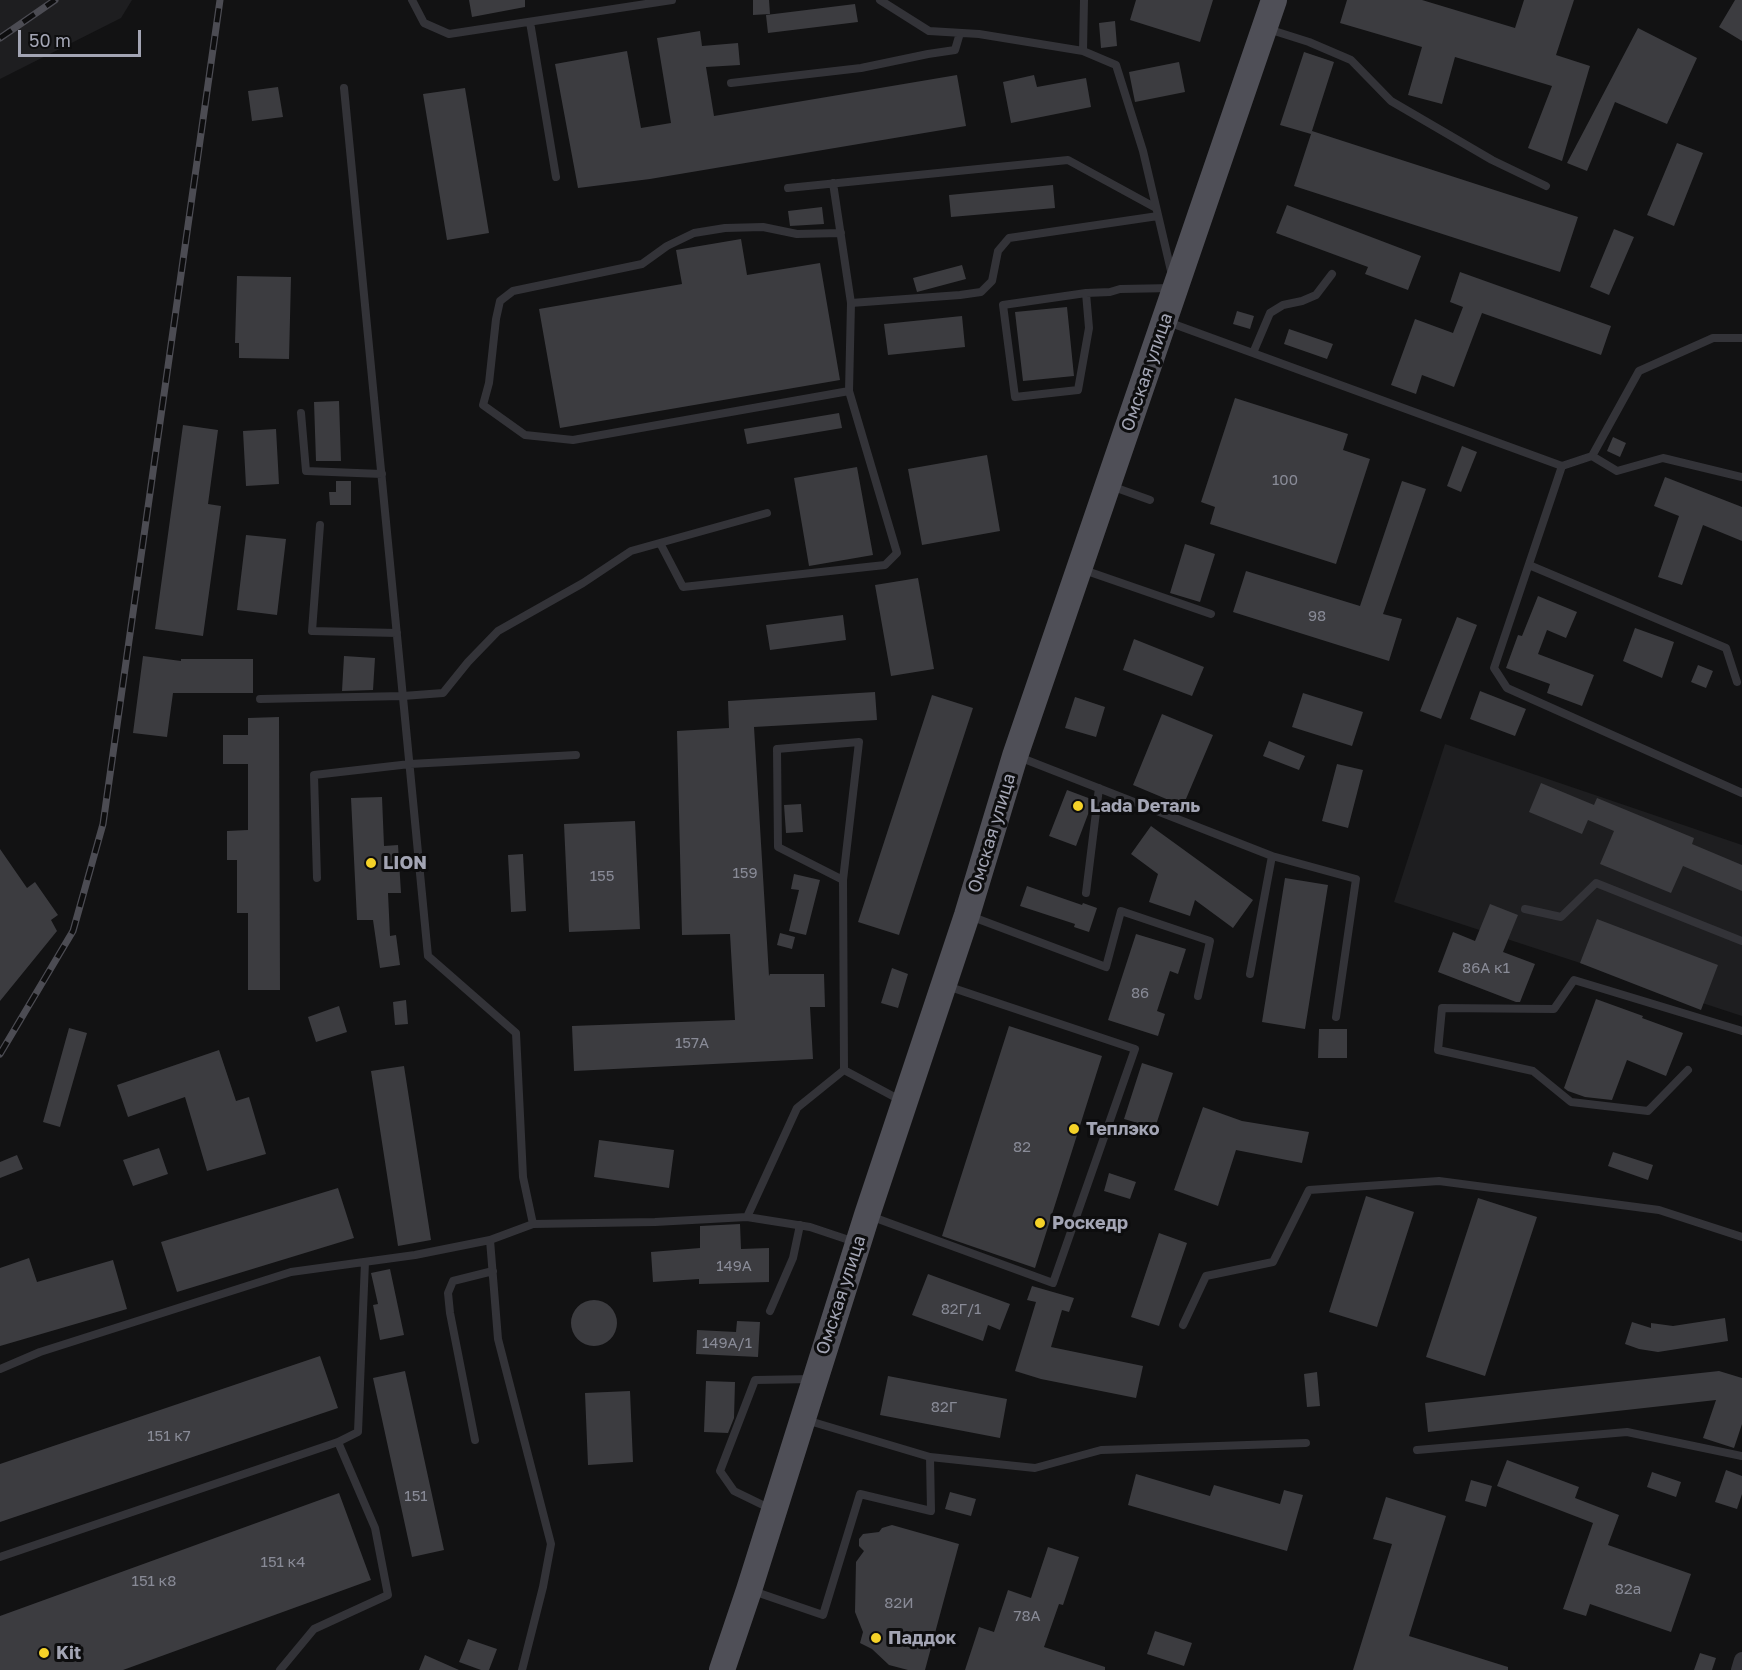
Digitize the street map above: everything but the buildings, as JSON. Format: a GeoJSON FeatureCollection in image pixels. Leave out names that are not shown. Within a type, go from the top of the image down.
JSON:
{"type":"FeatureCollection","features":[{"type":"Feature","properties":{"kind":"main road","name":"Омская улица"},"geometry":{"type":"LineString","coordinates":[[722,1670],[803,1419],[814,1378],[967,915],[1015,756],[1274,0]]}},
{"type":"Feature","properties":{"kind":"street"},"geometry":{"type":"LineString","coordinates":[[1739,1670],[1742,1660]]}},
{"type":"Feature","properties":{"kind":"lane"},"geometry":{"type":"LineString","coordinates":[[412,0],[424,23],[449,34],[672,0]]}},
{"type":"Feature","properties":{"kind":"lane"},"geometry":{"type":"LineString","coordinates":[[880,0],[929,31],[979,34],[1083,51],[1116,64],[1143,151],[1175,288],[1120,289],[1110,292],[1086,293],[1003,305],[1015,397],[1078,390],[1089,328],[1086,293]]}},
{"type":"Feature","properties":{"kind":"lane"},"geometry":{"type":"LineString","coordinates":[[1083,51],[1084,0]]}},
{"type":"Feature","properties":{"kind":"lane"},"geometry":{"type":"LineString","coordinates":[[530,22],[556,177]]}},
{"type":"Feature","properties":{"kind":"lane"},"geometry":{"type":"LineString","coordinates":[[1265,28],[1309,42],[1352,60],[1391,101],[1492,160],[1546,186]]}},
{"type":"Feature","properties":{"kind":"lane"},"geometry":{"type":"LineString","coordinates":[[731,83],[861,68],[955,50],[960,33]]}},
{"type":"Feature","properties":{"kind":"lane"},"geometry":{"type":"LineString","coordinates":[[344,88],[428,956],[516,1033],[523,1177],[533,1224]]}},
{"type":"Feature","properties":{"kind":"lane"},"geometry":{"type":"LineString","coordinates":[[788,188],[1068,160],[1157,212]]}},
{"type":"Feature","properties":{"kind":"lane"},"geometry":{"type":"LineString","coordinates":[[660,543],[683,587],[885,565],[897,553],[849,391],[851,303],[833,183]]}},
{"type":"Feature","properties":{"kind":"lane"},"geometry":{"type":"LineString","coordinates":[[851,303],[960,295],[981,291],[992,281],[998,251],[1010,238],[1157,212]]}},
{"type":"Feature","properties":{"kind":"lane"},"geometry":{"type":"LineString","coordinates":[[841,233],[797,234],[763,227],[725,228],[694,233],[666,246],[642,264],[513,291],[500,301],[489,383],[483,405],[525,435],[573,440],[849,391]]}},
{"type":"Feature","properties":{"kind":"lane"},"geometry":{"type":"LineString","coordinates":[[1253,353],[1270,313],[1283,305],[1316,295],[1332,274]]}},
{"type":"Feature","properties":{"kind":"lane"},"geometry":{"type":"LineString","coordinates":[[1164,321],[1562,466],[1592,456],[1639,371],[1713,338],[1742,338]]}},
{"type":"Feature","properties":{"kind":"lane"},"geometry":{"type":"LineString","coordinates":[[301,413],[306,471],[382,474]]}},
{"type":"Feature","properties":{"kind":"lane"},"geometry":{"type":"LineString","coordinates":[[1592,456],[1617,471],[1663,458],[1742,477]]}},
{"type":"Feature","properties":{"kind":"lane"},"geometry":{"type":"LineString","coordinates":[[1562,466],[1494,668],[1507,688],[1742,793]]}},
{"type":"Feature","properties":{"kind":"lane"},"geometry":{"type":"LineString","coordinates":[[1108,485],[1150,500]]}},
{"type":"Feature","properties":{"kind":"lane"},"geometry":{"type":"LineString","coordinates":[[260,699],[443,693],[468,662],[498,631],[583,584],[631,551],[767,513]]}},
{"type":"Feature","properties":{"kind":"lane"},"geometry":{"type":"LineString","coordinates":[[320,525],[312,632],[397,633]]}},
{"type":"Feature","properties":{"kind":"lane"},"geometry":{"type":"LineString","coordinates":[[1529,565],[1726,648],[1737,682]]}},
{"type":"Feature","properties":{"kind":"lane"},"geometry":{"type":"LineString","coordinates":[[1079,569],[1211,614]]}},
{"type":"Feature","properties":{"kind":"lane"},"geometry":{"type":"LineString","coordinates":[[843,880],[778,847],[777,749],[860,742],[843,880],[844,1070]]}},
{"type":"Feature","properties":{"kind":"lane"},"geometry":{"type":"LineString","coordinates":[[317,878],[314,775],[410,764],[576,754]]}},
{"type":"Feature","properties":{"kind":"lane"},"geometry":{"type":"LineString","coordinates":[[1015,756],[1272,856],[1356,879],[1336,1017]]}},
{"type":"Feature","properties":{"kind":"lane"},"geometry":{"type":"LineString","coordinates":[[1086,893],[1099,788]]}},
{"type":"Feature","properties":{"kind":"lane"},"geometry":{"type":"LineString","coordinates":[[1250,974],[1272,856]]}},
{"type":"Feature","properties":{"kind":"lane"},"geometry":{"type":"LineString","coordinates":[[1525,909],[1562,917],[1596,883],[1742,941]]}},
{"type":"Feature","properties":{"kind":"lane"},"geometry":{"type":"LineString","coordinates":[[967,915],[1107,967],[1121,910],[1210,941],[1198,996]]}},
{"type":"Feature","properties":{"kind":"lane"},"geometry":{"type":"LineString","coordinates":[[1688,1070],[1648,1111],[1571,1102],[1533,1071],[1438,1050],[1442,1008],[1554,1009],[1574,980],[1742,1031]]}},
{"type":"Feature","properties":{"kind":"lane"},"geometry":{"type":"LineString","coordinates":[[867,1215],[1053,1283],[1135,1049],[944,985]]}},
{"type":"Feature","properties":{"kind":"lane"},"geometry":{"type":"LineString","coordinates":[[747,1217],[797,1108],[844,1070]]}},
{"type":"Feature","properties":{"kind":"lane"},"geometry":{"type":"LineString","coordinates":[[844,1070],[905,1102]]}},
{"type":"Feature","properties":{"kind":"lane"},"geometry":{"type":"LineString","coordinates":[[1183,1325],[1206,1276],[1273,1262],[1309,1190],[1438,1181],[1659,1210],[1742,1237]]}},
{"type":"Feature","properties":{"kind":"lane"},"geometry":{"type":"LineString","coordinates":[[0,1369],[40,1352],[291,1272],[415,1255],[490,1240],[533,1224],[655,1222],[747,1217],[810,1227],[858,1244]]}},
{"type":"Feature","properties":{"kind":"lane"},"geometry":{"type":"LineString","coordinates":[[770,1311],[793,1258],[800,1225]]}},
{"type":"Feature","properties":{"kind":"lane"},"geometry":{"type":"LineString","coordinates":[[490,1240],[498,1339],[551,1544],[543,1587],[522,1670]]}},
{"type":"Feature","properties":{"kind":"lane"},"geometry":{"type":"LineString","coordinates":[[0,1557],[338,1442],[358,1432],[364,1262]]}},
{"type":"Feature","properties":{"kind":"lane"},"geometry":{"type":"LineString","coordinates":[[475,1440],[448,1293],[453,1281],[493,1271]]}},
{"type":"Feature","properties":{"kind":"lane"},"geometry":{"type":"LineString","coordinates":[[774,1510],[734,1491],[720,1471],[755,1380],[814,1378]]}},
{"type":"Feature","properties":{"kind":"lane"},"geometry":{"type":"LineString","coordinates":[[803,1419],[930,1457],[1035,1468],[1101,1450],[1306,1443]]}},
{"type":"Feature","properties":{"kind":"lane"},"geometry":{"type":"LineString","coordinates":[[1417,1450],[1627,1432],[1742,1456]]}},
{"type":"Feature","properties":{"kind":"lane"},"geometry":{"type":"LineString","coordinates":[[280,1670],[314,1629],[388,1595],[375,1528],[338,1442]]}},
{"type":"Feature","properties":{"kind":"lane"},"geometry":{"type":"LineString","coordinates":[[749,1590],[823,1615],[860,1494],[932,1511],[930,1457]]}},
{"type":"Feature","properties":{"kind":"shaded area"},"geometry":{"type":"Polygon","coordinates":[[[0,0],[132,0],[121,18],[0,79],[0,0]]]}},
{"type":"Feature","properties":{"kind":"shaded area"},"geometry":{"type":"Polygon","coordinates":[[[1445,744],[1742,845],[1742,1016],[1394,902],[1445,744]]]}},
{"type":"Feature","properties":{"kind":"railway"},"geometry":{"type":"LineString","coordinates":[[0,38],[55,0]]}},
{"type":"Feature","properties":{"kind":"railway"},"geometry":{"type":"LineString","coordinates":[[0,1054],[73,931],[103,824],[220,0]]}},
{"type":"Feature","properties":{"kind":"place","name":"Lada Dеталь"},"geometry":{"type":"Point","coordinates":[1078,806]}},
{"type":"Feature","properties":{"kind":"place","name":"LION"},"geometry":{"type":"Point","coordinates":[371,863]}},
{"type":"Feature","properties":{"kind":"place","name":"Теплэко"},"geometry":{"type":"Point","coordinates":[1074,1129]}},
{"type":"Feature","properties":{"kind":"place","name":"Роскедр"},"geometry":{"type":"Point","coordinates":[1040,1223]}},
{"type":"Feature","properties":{"kind":"place","name":"Паддок"},"geometry":{"type":"Point","coordinates":[876,1638]}},
{"type":"Feature","properties":{"kind":"place","name":"Kit"},"geometry":{"type":"Point","coordinates":[44,1653]}}]}
